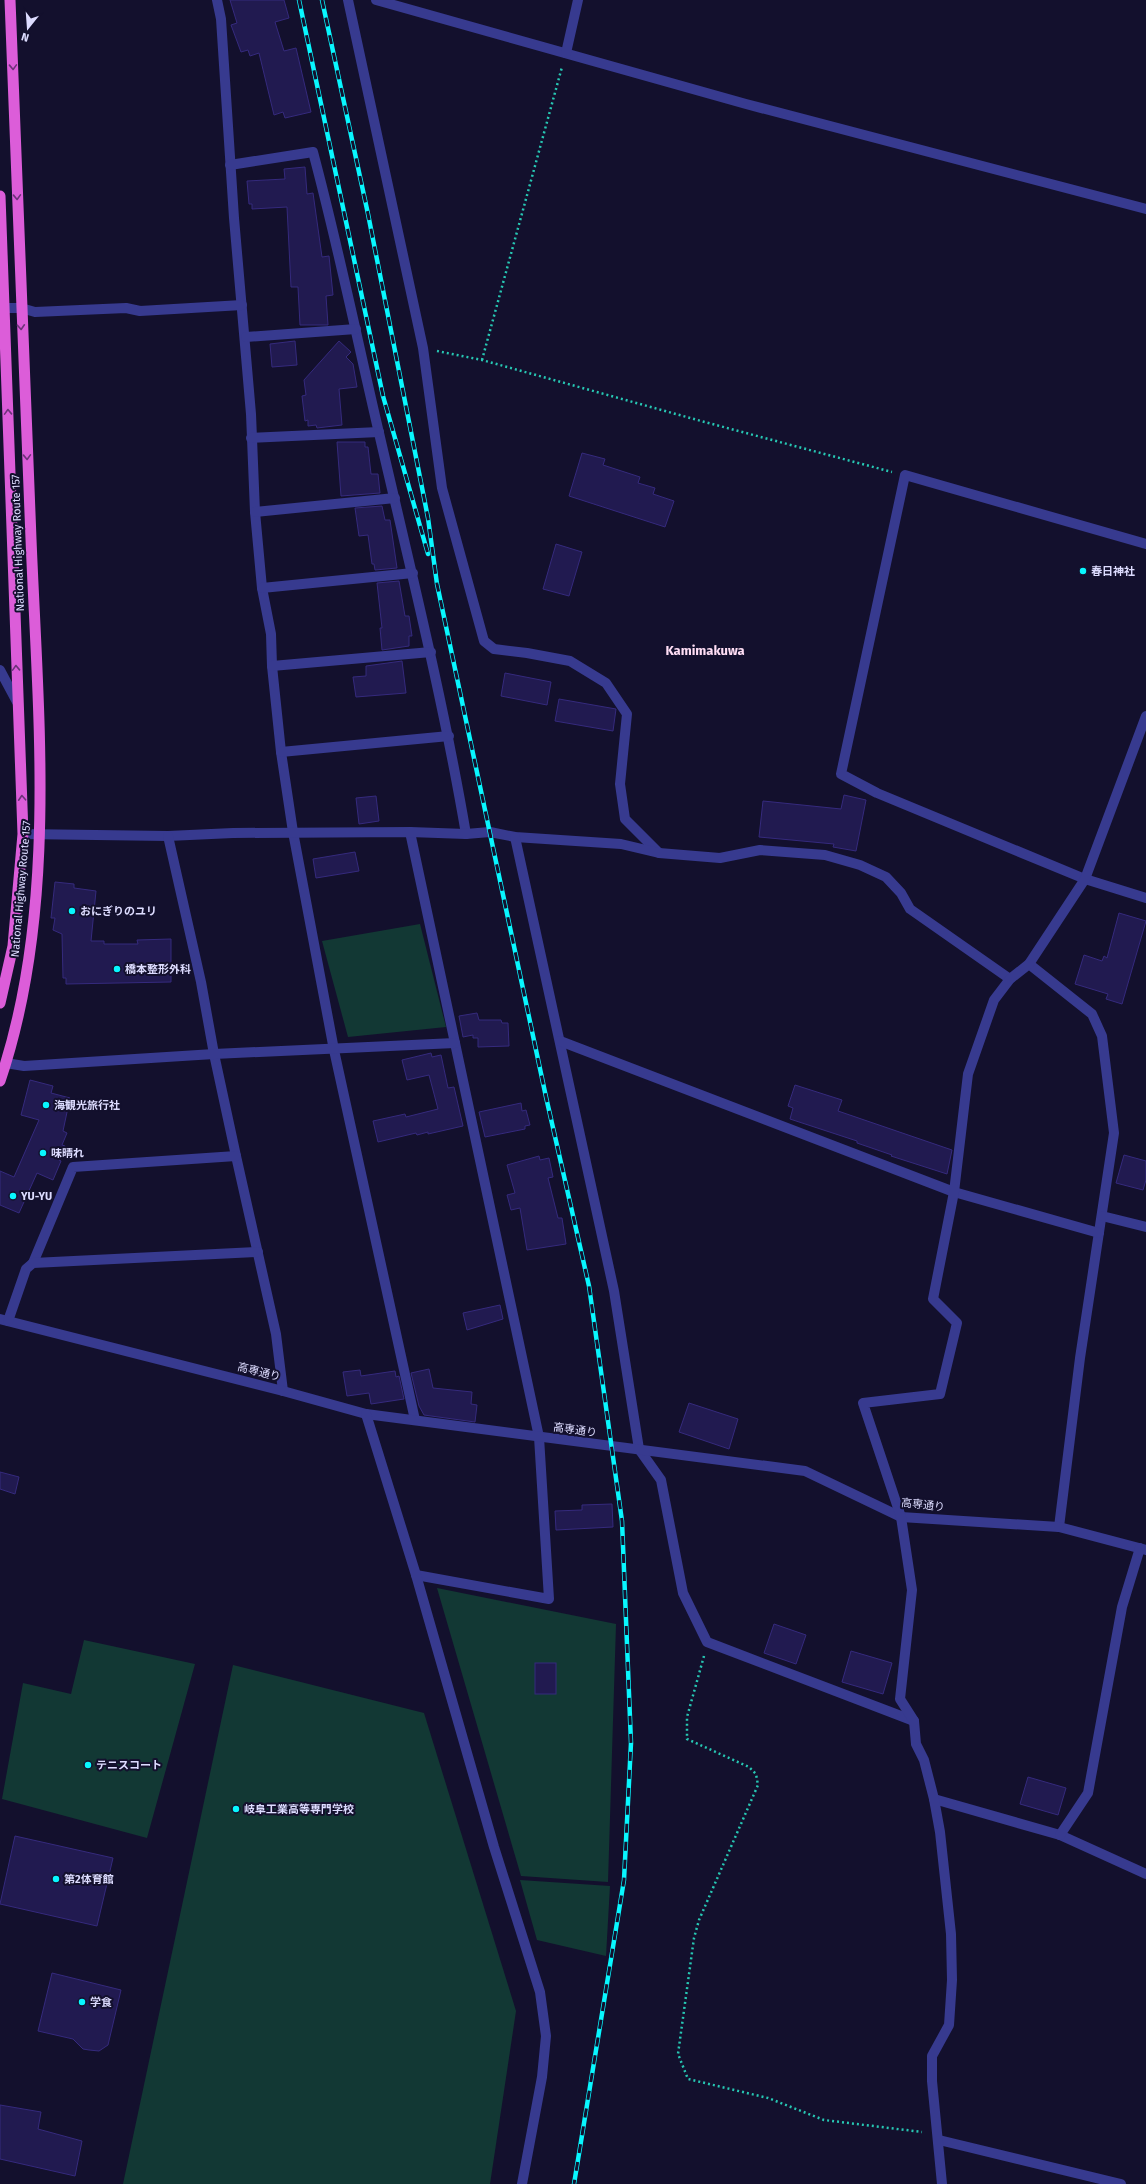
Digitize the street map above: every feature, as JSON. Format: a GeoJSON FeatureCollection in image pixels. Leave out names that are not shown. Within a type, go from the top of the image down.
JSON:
{"type":"FeatureCollection","features":[{"type":"Feature","properties":{"kind":"highway","name":"National Highway Route 157"},"geometry":{"type":"LineString","coordinates":[[0,1080],[6,1063],[31,948],[40,835],[37,691],[10,0]]}},
{"type":"Feature","properties":{"kind":"highway","name":"National Highway Route 157"},"geometry":{"type":"LineString","coordinates":[[0,196],[2,308],[23,834],[13,946],[0,1003]]}},
{"type":"Feature","properties":{"kind":"street"},"geometry":{"type":"LineString","coordinates":[[217,0],[221,20],[230,165],[246,337],[255,512],[262,588],[271,634],[272,666],[280,752],[293,832],[334,1050],[415,1420]]}},
{"type":"Feature","properties":{"kind":"street"},"geometry":{"type":"LineString","coordinates":[[348,0],[423,348],[442,488],[484,641],[494,649],[570,661],[606,683],[627,714],[620,784],[625,819],[659,853]]}},
{"type":"Feature","properties":{"kind":"street"},"geometry":{"type":"LineString","coordinates":[[376,0],[746,104],[1146,209]]}},
{"type":"Feature","properties":{"kind":"street"},"geometry":{"type":"LineString","coordinates":[[566,53],[578,0]]}},
{"type":"Feature","properties":{"kind":"street"},"geometry":{"type":"LineString","coordinates":[[230,165],[313,152],[336,241],[431,652],[449,736],[466,834]]}},
{"type":"Feature","properties":{"kind":"street"},"geometry":{"type":"LineString","coordinates":[[2,308],[21,308],[35,312],[126,308],[140,311],[242,305]]}},
{"type":"Feature","properties":{"kind":"street"},"geometry":{"type":"LineString","coordinates":[[246,337],[356,329]]}},
{"type":"Feature","properties":{"kind":"street"},"geometry":{"type":"LineString","coordinates":[[251,438],[379,432]]}},
{"type":"Feature","properties":{"kind":"street"},"geometry":{"type":"LineString","coordinates":[[1146,544],[905,475],[841,774],[877,793],[1085,879],[1146,898]]}},
{"type":"Feature","properties":{"kind":"street"},"geometry":{"type":"LineString","coordinates":[[255,512],[395,498]]}},
{"type":"Feature","properties":{"kind":"street"},"geometry":{"type":"LineString","coordinates":[[262,588],[412,573]]}},
{"type":"Feature","properties":{"kind":"street"},"geometry":{"type":"LineString","coordinates":[[272,666],[431,652]]}},
{"type":"Feature","properties":{"kind":"street"},"geometry":{"type":"LineString","coordinates":[[0,670],[17,702]]}},
{"type":"Feature","properties":{"kind":"street"},"geometry":{"type":"LineString","coordinates":[[942,2184],[932,2081],[932,2056],[949,2025],[952,1972],[950,1926],[940,1832],[934,1799],[924,1760],[916,1744],[914,1721],[900,1699],[912,1590],[900,1517],[863,1403],[940,1394],[957,1323],[933,1300],[954,1192],[968,1074],[994,1000],[1010,979],[1029,964],[1085,879],[1146,716]]}},
{"type":"Feature","properties":{"kind":"street"},"geometry":{"type":"LineString","coordinates":[[280,752],[449,736]]}},
{"type":"Feature","properties":{"kind":"street"},"geometry":{"type":"LineString","coordinates":[[23,834],[168,836],[293,832],[410,832],[466,834],[490,832],[515,836],[621,844],[659,853],[720,858],[760,850],[825,855],[860,865],[886,877],[902,893],[910,909],[1010,979]]}},
{"type":"Feature","properties":{"kind":"street"},"geometry":{"type":"LineString","coordinates":[[410,832],[538,1437],[549,1599],[416,1575]]}},
{"type":"Feature","properties":{"kind":"street"},"geometry":{"type":"LineString","coordinates":[[168,836],[201,982],[214,1054],[236,1156],[276,1334],[283,1391]]}},
{"type":"Feature","properties":{"kind":"street"},"geometry":{"type":"LineString","coordinates":[[515,836],[614,1291],[640,1449],[661,1480],[683,1593],[707,1642],[914,1721]]}},
{"type":"Feature","properties":{"kind":"street"},"geometry":{"type":"LineString","coordinates":[[1029,964],[1092,1014],[1102,1036],[1114,1133],[1080,1358],[1059,1527]]}},
{"type":"Feature","properties":{"kind":"street"},"geometry":{"type":"LineString","coordinates":[[560,1041],[954,1192],[1099,1233]]}},
{"type":"Feature","properties":{"kind":"street"},"geometry":{"type":"LineString","coordinates":[[6,1063],[24,1066],[214,1054],[334,1050],[454,1043]]}},
{"type":"Feature","properties":{"kind":"street"},"geometry":{"type":"LineString","coordinates":[[4,1320],[26,1269],[34,1263],[73,1167],[236,1156]]}},
{"type":"Feature","properties":{"kind":"street"},"geometry":{"type":"LineString","coordinates":[[1102,1216],[1146,1227]]}},
{"type":"Feature","properties":{"kind":"street"},"geometry":{"type":"LineString","coordinates":[[34,1263],[258,1252]]}},
{"type":"Feature","properties":{"kind":"street","name":"高専通り"},"geometry":{"type":"LineString","coordinates":[[4,1320],[283,1391],[366,1414],[805,1471],[900,1517],[1059,1527],[1143,1549]]}},
{"type":"Feature","properties":{"kind":"street"},"geometry":{"type":"LineString","coordinates":[[366,1414],[416,1575],[494,1847],[540,1992],[546,2036],[542,2070],[522,2184]]}},
{"type":"Feature","properties":{"kind":"street"},"geometry":{"type":"LineString","coordinates":[[1060,1835],[1088,1793],[1122,1608],[1143,1549]]}},
{"type":"Feature","properties":{"kind":"street"},"geometry":{"type":"LineString","coordinates":[[934,1799],[1060,1835],[1146,1874]]}},
{"type":"Feature","properties":{"kind":"street"},"geometry":{"type":"LineString","coordinates":[[938,2137],[1121,2184]]}},
{"type":"Feature","properties":{"kind":"path"},"geometry":{"type":"LineString","coordinates":[[482,360],[566,53]]}},
{"type":"Feature","properties":{"kind":"path"},"geometry":{"type":"LineString","coordinates":[[423,348],[482,360],[701,421],[905,475]]}},
{"type":"Feature","properties":{"kind":"path"},"geometry":{"type":"LineString","coordinates":[[707,1642],[687,1717],[687,1739],[749,1767],[756,1774],[758,1785],[700,1920],[694,1938],[678,2054],[688,2079],[768,2098],[824,2120],[938,2137]]}},
{"type":"Feature","properties":{"kind":"green space"},"geometry":{"type":"Polygon","coordinates":[[[420,924],[446,1027],[348,1037],[322,941],[420,924]]]}},
{"type":"Feature","properties":{"kind":"green space"},"geometry":{"type":"Polygon","coordinates":[[[437,1588],[616,1624],[608,1882],[521,1876],[437,1588]]]}},
{"type":"Feature","properties":{"kind":"green space","name":"テニスコート"},"geometry":{"type":"Polygon","coordinates":[[[84,1640],[195,1664],[147,1838],[2,1799],[23,1683],[71,1694],[84,1640]]]}},
{"type":"Feature","properties":{"kind":"green space"},"geometry":{"type":"Polygon","coordinates":[[[233,1665],[424,1713],[516,2011],[490,2184],[123,2184],[233,1665]]]}},
{"type":"Feature","properties":{"kind":"green space"},"geometry":{"type":"Polygon","coordinates":[[[520,1880],[610,1886],[606,1956],[537,1940],[520,1880]]]}},
{"type":"Feature","properties":{"kind":"building"},"geometry":{"type":"Polygon","coordinates":[[[230,0],[284,0],[289,18],[275,22],[284,51],[296,48],[311,112],[285,118],[283,112],[274,115],[259,53],[250,56],[248,50],[241,52],[231,25],[237,23],[230,0]]]}},
{"type":"Feature","properties":{"kind":"building"},"geometry":{"type":"Polygon","coordinates":[[[305,167],[307,194],[313,193],[322,257],[329,256],[333,295],[326,296],[328,325],[300,325],[298,287],[291,287],[287,207],[252,209],[252,204],[249,204],[247,181],[285,179],[284,169],[305,167]]]}},
{"type":"Feature","properties":{"kind":"building"},"geometry":{"type":"Polygon","coordinates":[[[295,341],[297,365],[272,367],[270,344],[295,341]]]}},
{"type":"Feature","properties":{"kind":"building"},"geometry":{"type":"Polygon","coordinates":[[[339,341],[351,352],[346,357],[353,364],[357,387],[339,389],[342,425],[317,428],[316,425],[308,426],[308,420],[305,421],[302,396],[306,395],[304,380],[339,341]]]}},
{"type":"Feature","properties":{"kind":"building"},"geometry":{"type":"Polygon","coordinates":[[[337,442],[365,442],[365,447],[368,447],[371,474],[378,474],[380,493],[341,496],[337,442]]]}},
{"type":"Feature","properties":{"kind":"building"},"geometry":{"type":"Polygon","coordinates":[[[582,453],[605,459],[603,465],[640,477],[638,483],[655,488],[653,494],[674,501],[665,527],[569,496],[582,453]]]}},
{"type":"Feature","properties":{"kind":"building"},"geometry":{"type":"Polygon","coordinates":[[[382,506],[385,520],[390,520],[397,568],[375,570],[374,564],[372,564],[368,535],[359,536],[355,508],[382,506]]]}},
{"type":"Feature","properties":{"kind":"building"},"geometry":{"type":"Polygon","coordinates":[[[556,544],[582,552],[569,596],[543,589],[556,544]]]}},
{"type":"Feature","properties":{"kind":"building"},"geometry":{"type":"Polygon","coordinates":[[[399,581],[405,616],[409,616],[412,636],[409,636],[409,646],[382,650],[380,628],[382,628],[377,583],[399,581]]]}},
{"type":"Feature","properties":{"kind":"building"},"geometry":{"type":"Polygon","coordinates":[[[402,661],[406,693],[356,697],[353,677],[366,676],[366,666],[402,661]]]}},
{"type":"Feature","properties":{"kind":"building"},"geometry":{"type":"Polygon","coordinates":[[[505,673],[551,682],[547,705],[501,696],[505,673]]]}},
{"type":"Feature","properties":{"kind":"building"},"geometry":{"type":"Polygon","coordinates":[[[559,699],[616,709],[613,731],[555,721],[559,699]]]}},
{"type":"Feature","properties":{"kind":"building"},"geometry":{"type":"Polygon","coordinates":[[[844,795],[866,800],[856,851],[833,847],[834,844],[759,837],[763,801],[841,809],[844,795]]]}},
{"type":"Feature","properties":{"kind":"building"},"geometry":{"type":"Polygon","coordinates":[[[376,796],[379,821],[359,824],[356,798],[376,796]]]}},
{"type":"Feature","properties":{"kind":"building"},"geometry":{"type":"Polygon","coordinates":[[[355,852],[359,871],[316,878],[313,859],[355,852]]]}},
{"type":"Feature","properties":{"kind":"building","name":"橋本整形外科"},"geometry":{"type":"Polygon","coordinates":[[[55,882],[74,884],[74,888],[96,891],[91,941],[104,941],[104,944],[138,944],[137,940],[171,939],[171,982],[66,984],[66,978],[63,978],[62,934],[53,930],[55,918],[51,918],[55,882]]]}},
{"type":"Feature","properties":{"kind":"building"},"geometry":{"type":"Polygon","coordinates":[[[1119,913],[1146,921],[1122,1004],[1106,999],[1108,994],[1075,984],[1084,955],[1102,961],[1104,956],[1107,958],[1119,913]]]}},
{"type":"Feature","properties":{"kind":"building"},"geometry":{"type":"Polygon","coordinates":[[[477,1013],[479,1020],[501,1020],[502,1023],[508,1023],[509,1046],[478,1047],[478,1038],[473,1038],[473,1035],[463,1037],[459,1016],[477,1013]]]}},
{"type":"Feature","properties":{"kind":"building"},"geometry":{"type":"Polygon","coordinates":[[[431,1053],[432,1057],[441,1055],[448,1088],[454,1087],[463,1126],[428,1134],[428,1132],[417,1135],[416,1133],[378,1142],[373,1121],[405,1114],[406,1117],[438,1109],[429,1075],[407,1080],[402,1060],[431,1053]]]}},
{"type":"Feature","properties":{"kind":"building"},"geometry":{"type":"Polygon","coordinates":[[[30,1080],[53,1086],[51,1093],[70,1098],[63,1131],[67,1133],[62,1145],[65,1146],[59,1160],[61,1161],[53,1180],[37,1173],[19,1213],[0,1205],[0,1171],[14,1177],[39,1120],[21,1115],[30,1080]]]}},
{"type":"Feature","properties":{"kind":"building"},"geometry":{"type":"Polygon","coordinates":[[[795,1085],[842,1100],[838,1111],[952,1150],[947,1174],[891,1156],[892,1155],[857,1143],[857,1141],[790,1119],[793,1108],[788,1106],[795,1085]]]}},
{"type":"Feature","properties":{"kind":"building"},"geometry":{"type":"Polygon","coordinates":[[[521,1103],[522,1111],[526,1110],[530,1125],[525,1126],[525,1129],[485,1137],[479,1112],[521,1103]]]}},
{"type":"Feature","properties":{"kind":"building"},"geometry":{"type":"Polygon","coordinates":[[[1124,1155],[1146,1161],[1146,1180],[1143,1190],[1116,1183],[1124,1155]]]}},
{"type":"Feature","properties":{"kind":"building"},"geometry":{"type":"Polygon","coordinates":[[[539,1156],[540,1160],[549,1158],[553,1177],[548,1178],[558,1218],[562,1218],[566,1244],[527,1250],[520,1208],[511,1210],[507,1195],[515,1193],[507,1165],[539,1156]]]}},
{"type":"Feature","properties":{"kind":"building"},"geometry":{"type":"Polygon","coordinates":[[[500,1305],[503,1319],[467,1330],[463,1313],[500,1305]]]}},
{"type":"Feature","properties":{"kind":"building"},"geometry":{"type":"Polygon","coordinates":[[[429,1369],[433,1388],[472,1392],[471,1404],[477,1405],[475,1422],[424,1415],[419,1406],[411,1373],[429,1369]]]}},
{"type":"Feature","properties":{"kind":"building"},"geometry":{"type":"Polygon","coordinates":[[[360,1370],[361,1376],[395,1371],[396,1377],[399,1376],[404,1399],[371,1404],[369,1393],[347,1396],[343,1372],[360,1370]]]}},
{"type":"Feature","properties":{"kind":"building"},"geometry":{"type":"Polygon","coordinates":[[[689,1403],[738,1419],[729,1449],[679,1432],[689,1403]]]}},
{"type":"Feature","properties":{"kind":"building"},"geometry":{"type":"Polygon","coordinates":[[[0,1472],[19,1477],[15,1494],[0,1489],[0,1472]]]}},
{"type":"Feature","properties":{"kind":"building"},"geometry":{"type":"Polygon","coordinates":[[[612,1504],[613,1527],[556,1530],[555,1511],[582,1510],[582,1505],[612,1504]]]}},
{"type":"Feature","properties":{"kind":"building"},"geometry":{"type":"Polygon","coordinates":[[[774,1624],[806,1635],[796,1664],[764,1653],[774,1624]]]}},
{"type":"Feature","properties":{"kind":"building"},"geometry":{"type":"Polygon","coordinates":[[[851,1651],[892,1663],[883,1694],[842,1682],[851,1651]]]}},
{"type":"Feature","properties":{"kind":"building"},"geometry":{"type":"Polygon","coordinates":[[[535,1663],[556,1663],[556,1694],[535,1694],[535,1663]]]}},
{"type":"Feature","properties":{"kind":"building"},"geometry":{"type":"Polygon","coordinates":[[[1028,1777],[1066,1788],[1058,1815],[1020,1804],[1028,1777]]]}},
{"type":"Feature","properties":{"kind":"building","name":"第2体育館"},"geometry":{"type":"Polygon","coordinates":[[[15,1836],[113,1858],[97,1926],[0,1904],[15,1836]]]}},
{"type":"Feature","properties":{"kind":"building","name":"学食"},"geometry":{"type":"Polygon","coordinates":[[[52,1973],[121,1990],[108,2045],[99,2051],[83,2049],[73,2039],[38,2031],[52,1973]]]}},
{"type":"Feature","properties":{"kind":"building"},"geometry":{"type":"Polygon","coordinates":[[[0,2105],[41,2112],[38,2129],[82,2141],[75,2176],[0,2159],[0,2105]]]}},
{"type":"Feature","properties":{"kind":"railway"},"geometry":{"type":"LineString","coordinates":[[299,0],[383,396],[428,554]]}},
{"type":"Feature","properties":{"kind":"railway"},"geometry":{"type":"LineString","coordinates":[[322,0],[368,214],[428,518],[437,584],[546,1097],[589,1286],[622,1521],[631,1743],[624,1880],[574,2184]]}},
{"type":"Feature","properties":{"kind":"place","name":"春日神社"},"geometry":{"type":"Point","coordinates":[1083,571]}},
{"type":"Feature","properties":{"kind":"place","name":"おにぎりのユリ"},"geometry":{"type":"Point","coordinates":[72,911]}},
{"type":"Feature","properties":{"kind":"place","name":"橋本整形外科"},"geometry":{"type":"Point","coordinates":[117,969]}},
{"type":"Feature","properties":{"kind":"place","name":"海観光旅行社"},"geometry":{"type":"Point","coordinates":[46,1105]}},
{"type":"Feature","properties":{"kind":"place","name":"味晴れ"},"geometry":{"type":"Point","coordinates":[43,1153]}},
{"type":"Feature","properties":{"kind":"place","name":"YU-YU"},"geometry":{"type":"Point","coordinates":[13,1196]}},
{"type":"Feature","properties":{"kind":"place","name":"テニスコート"},"geometry":{"type":"Point","coordinates":[88,1765]}},
{"type":"Feature","properties":{"kind":"place","name":"岐阜工業高等専門学校"},"geometry":{"type":"Point","coordinates":[236,1809]}},
{"type":"Feature","properties":{"kind":"place","name":"第2体育館"},"geometry":{"type":"Point","coordinates":[56,1879]}},
{"type":"Feature","properties":{"kind":"place","name":"学食"},"geometry":{"type":"Point","coordinates":[82,2002]}},
{"type":"Feature","properties":{"kind":"district","name":"Kamimakuwa"},"geometry":{"type":"Point","coordinates":[705,650]}}]}
